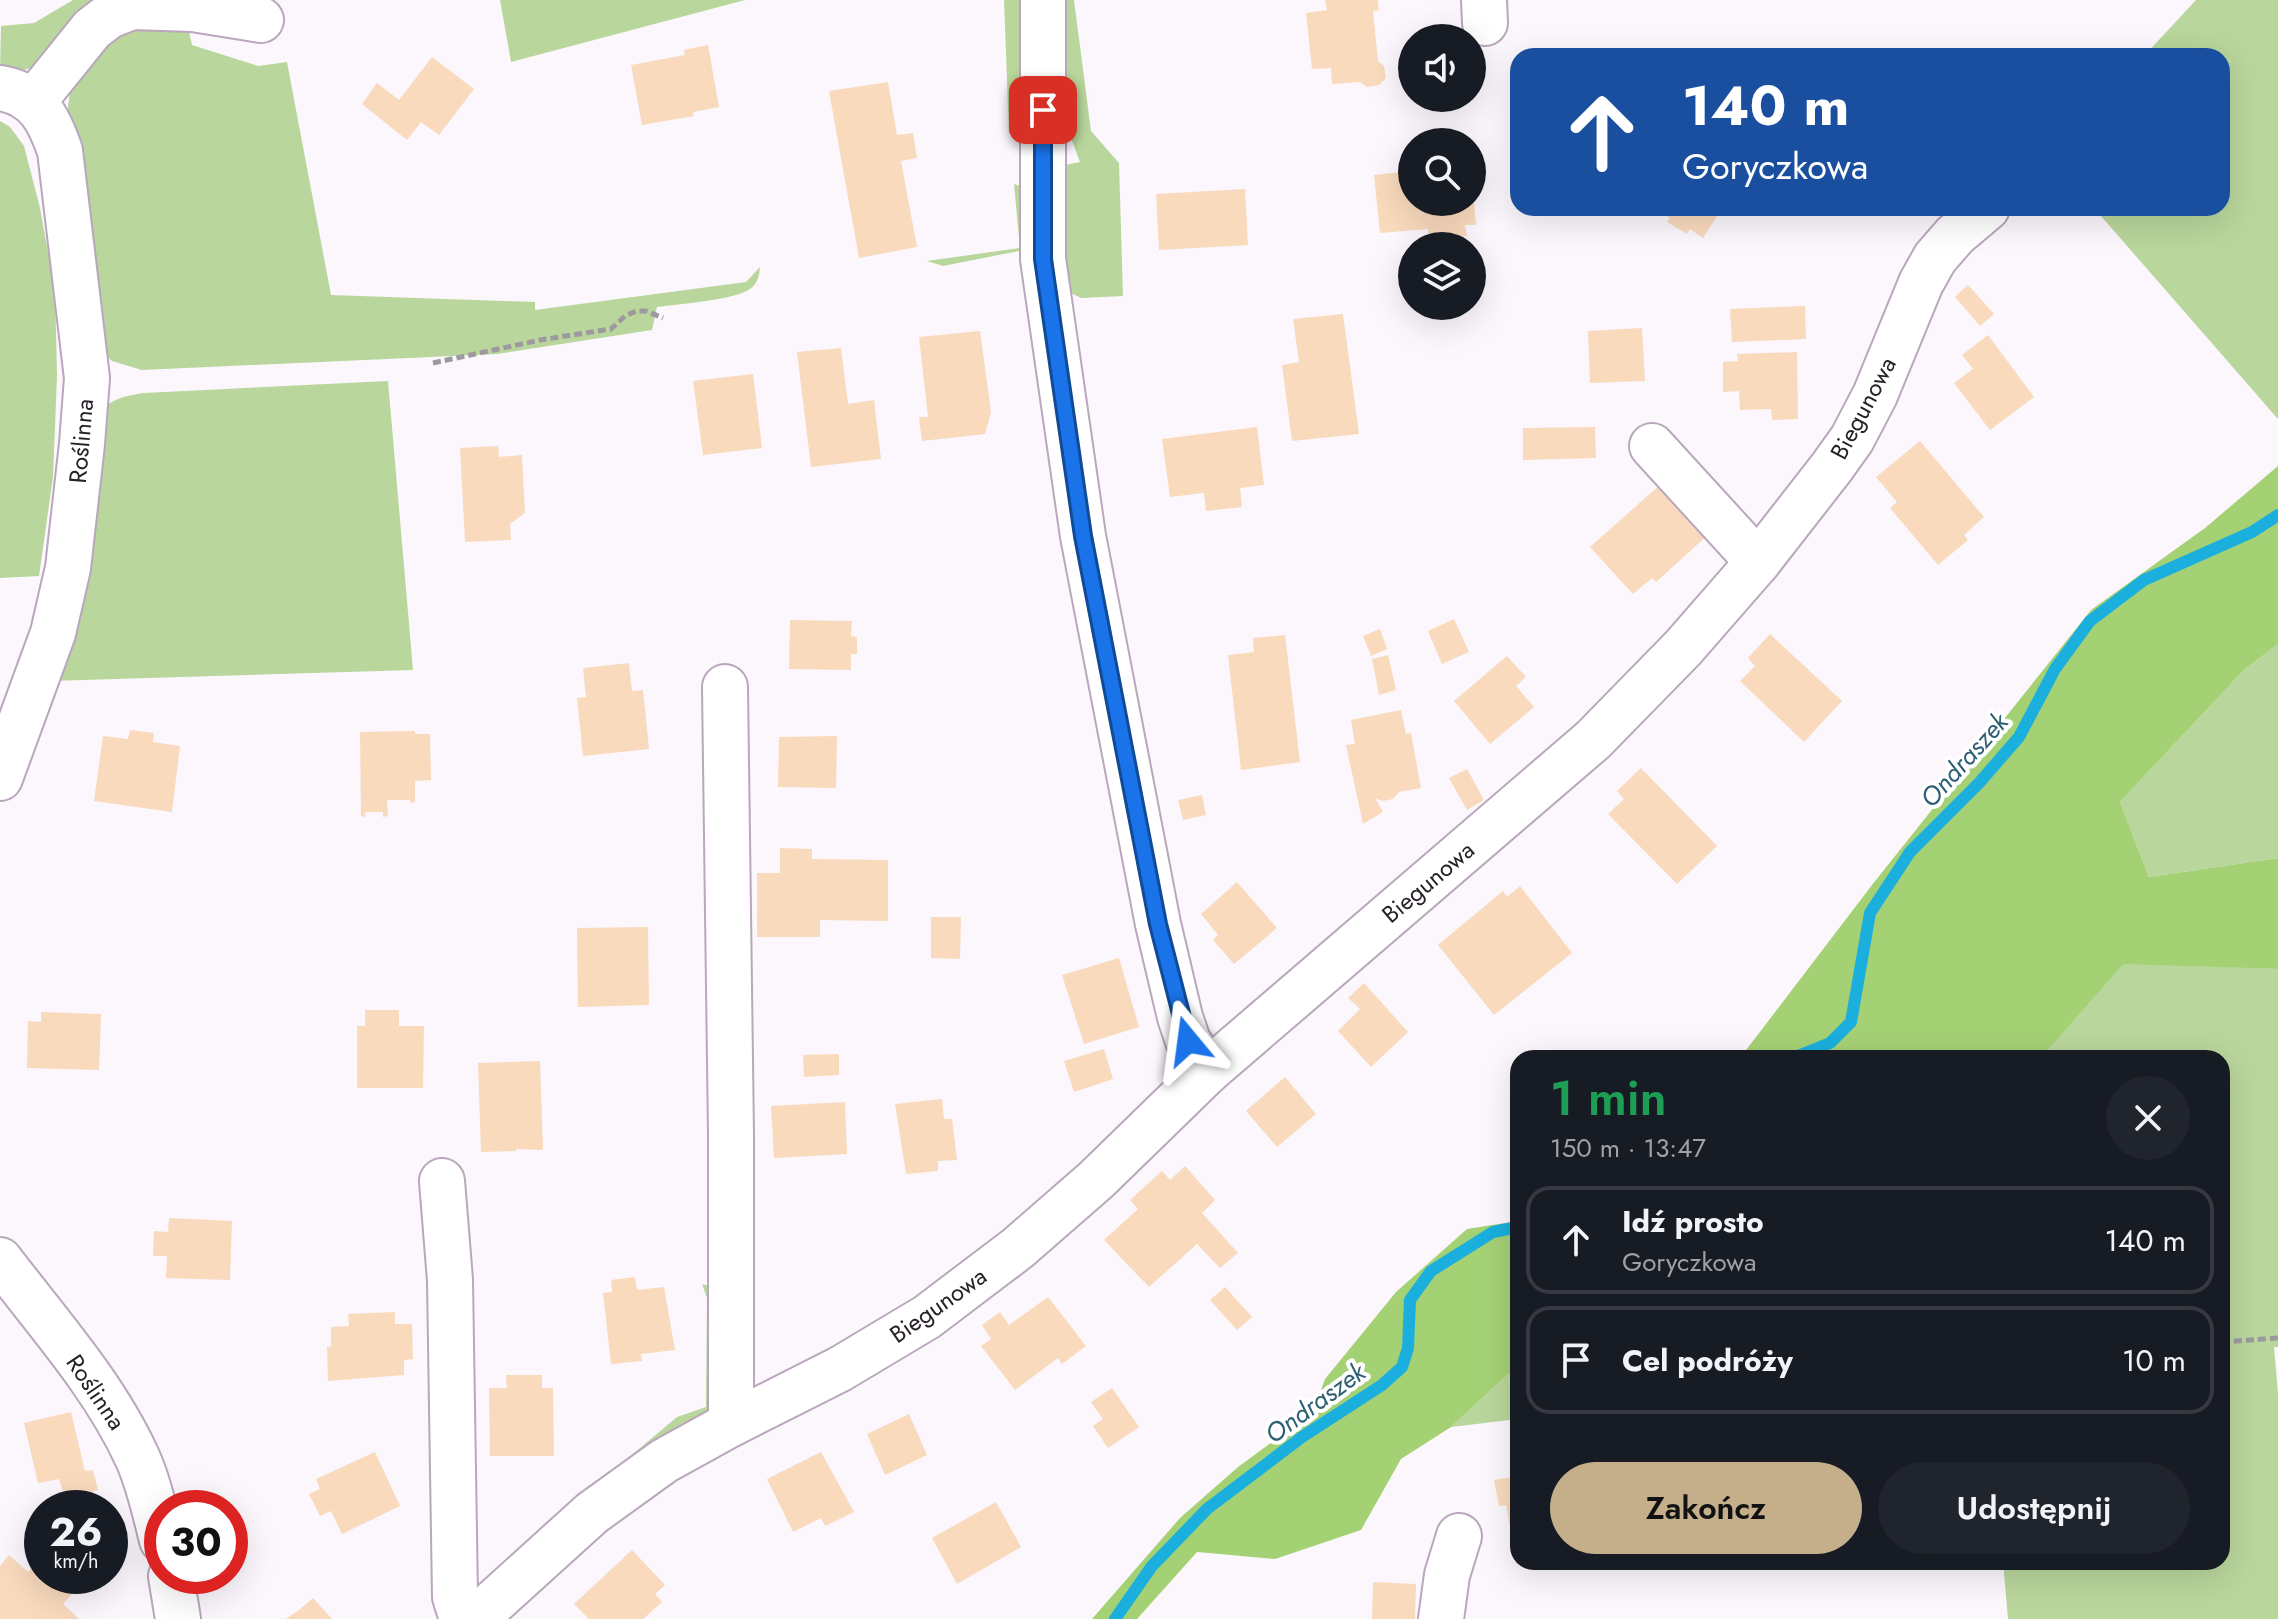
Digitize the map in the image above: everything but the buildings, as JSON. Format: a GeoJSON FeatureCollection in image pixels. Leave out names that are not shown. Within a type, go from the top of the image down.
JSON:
{"type":"FeatureCollection","features":[{"type":"Feature","properties":{"kind":"street"},"geometry":{"type":"LineString","coordinates":[[1043,0],[1043,259],[1083,536],[1158,924],[1188,1041],[1208,1071]]}},
{"type":"Feature","properties":{"kind":"street"},"geometry":{"type":"LineString","coordinates":[[17,94],[92,29],[109,16],[134,4],[193,9],[261,20]]}},
{"type":"Feature","properties":{"kind":"street","name":"Roślinna"},"geometry":{"type":"LineString","coordinates":[[0,778],[53,633],[68,568],[87,378],[60,151],[50,121],[17,94]]}},
{"type":"Feature","properties":{"kind":"street","name":"Biegunowa"},"geometry":{"type":"LineString","coordinates":[[475,1619],[592,1513],[664,1461],[840,1369],[927,1317],[1018,1248],[1096,1180],[1208,1071],[1593,740],[1683,648],[1758,562],[1852,439],[1875,395],[1921,283],[1935,258],[1978,216]]}},
{"type":"Feature","properties":{"kind":"street"},"geometry":{"type":"LineString","coordinates":[[1652,446],[1758,562]]}},
{"type":"Feature","properties":{"kind":"street"},"geometry":{"type":"LineString","coordinates":[[725,687],[731,1424]]}},
{"type":"Feature","properties":{"kind":"street"},"geometry":{"type":"LineString","coordinates":[[442,1181],[450,1280],[455,1597],[462,1619]]}},
{"type":"Feature","properties":{"kind":"street","name":"Roślinna"},"geometry":{"type":"LineString","coordinates":[[0,1260],[94,1384],[120,1424],[139,1461],[147,1490]]}},
{"type":"Feature","properties":{"kind":"street"},"geometry":{"type":"LineString","coordinates":[[1441,1619],[1447,1575],[1459,1536]]}},
{"type":"Feature","properties":{"kind":"street"},"geometry":{"type":"LineString","coordinates":[[174,1594],[178,1619]]}},
{"type":"Feature","properties":{"kind":"path"},"geometry":{"type":"LineString","coordinates":[[433,363],[540,340],[611,329],[636,311],[646,311],[663,318]]}},
{"type":"Feature","properties":{"kind":"path"},"geometry":{"type":"LineString","coordinates":[[2230,1341],[2278,1338]]}},
{"type":"Feature","properties":{"kind":"green space"},"geometry":{"type":"Polygon","coordinates":[[[73,0],[103,0],[45,60],[16,72],[0,72],[1,26],[34,23],[73,0]]]}},
{"type":"Feature","properties":{"kind":"green space"},"geometry":{"type":"Polygon","coordinates":[[[500,0],[745,0],[511,62],[500,0]]]}},
{"type":"Feature","properties":{"kind":"green space"},"geometry":{"type":"Polygon","coordinates":[[[1004,0],[1028,0],[1027,124],[1009,133],[1004,0]]]}},
{"type":"Feature","properties":{"kind":"green space"},"geometry":{"type":"Polygon","coordinates":[[[1055,0],[1074,0],[1091,131],[1119,163],[1123,296],[1081,298],[1065,290],[1055,167],[1080,162],[1060,109],[1055,0]]]}},
{"type":"Feature","properties":{"kind":"green space"},"geometry":{"type":"Polygon","coordinates":[[[2196,0],[2278,0],[2278,419],[2101,216],[2230,216],[2230,48],[2151,48],[2196,0]]]}},
{"type":"Feature","properties":{"kind":"green space"},"geometry":{"type":"Polygon","coordinates":[[[137,22],[189,31],[192,45],[258,66],[287,62],[331,295],[535,302],[535,310],[746,282],[760,267],[758,279],[743,293],[657,307],[652,330],[497,354],[142,370],[112,361],[101,351],[67,123],[72,85],[84,60],[137,22]]]}},
{"type":"Feature","properties":{"kind":"green space"},"geometry":{"type":"Polygon","coordinates":[[[0,121],[10,127],[24,146],[40,208],[55,291],[57,375],[53,477],[39,576],[0,578],[0,121]]]}},
{"type":"Feature","properties":{"kind":"green space"},"geometry":{"type":"Polygon","coordinates":[[[1014,184],[1022,187],[1024,250],[943,266],[927,261],[1020,248],[1014,184]]]}},
{"type":"Feature","properties":{"kind":"green space"},"geometry":{"type":"Polygon","coordinates":[[[388,381],[413,670],[49,681],[100,411],[120,398],[144,393],[388,381]]]}},
{"type":"Feature","properties":{"kind":"green space"},"geometry":{"type":"Polygon","coordinates":[[[2278,466],[2278,644],[2244,670],[2120,802],[2149,877],[2278,858],[2278,969],[2123,964],[2048,1050],[1746,1050],[1872,885],[2091,610],[2205,528],[2278,466]]]}},
{"type":"Feature","properties":{"kind":"green space"},"geometry":{"type":"Polygon","coordinates":[[[2278,644],[2278,858],[2149,877],[2120,802],[2244,670],[2278,644]]]}},
{"type":"Feature","properties":{"kind":"green space"},"geometry":{"type":"Polygon","coordinates":[[[2123,963],[2278,969],[2278,1347],[2274,1347],[2278,1393],[2278,1619],[2008,1619],[2004,1570],[2230,1570],[2230,1050],[2048,1050],[2123,963]]]}},
{"type":"Feature","properties":{"kind":"green space"},"geometry":{"type":"Polygon","coordinates":[[[1510,1222],[1510,1372],[1451,1427],[1401,1459],[1361,1530],[1275,1559],[1197,1552],[1137,1619],[1092,1619],[1180,1518],[1238,1467],[1313,1412],[1325,1379],[1396,1292],[1467,1229],[1510,1222]]]}},
{"type":"Feature","properties":{"kind":"green space"},"geometry":{"type":"Polygon","coordinates":[[[702,1284],[712,1287],[716,1401],[706,1415],[584,1495],[677,1417],[706,1407],[707,1298],[702,1284]]]}},
{"type":"Feature","properties":{"kind":"green space"},"geometry":{"type":"Polygon","coordinates":[[[1510,1372],[1510,1420],[1451,1427],[1510,1372]]]}},
{"type":"Feature","properties":{"kind":"waterway","name":"Ondraszek"},"geometry":{"type":"LineString","coordinates":[[1813,1050],[1830,1043],[1851,1022],[1870,913],[1910,852],[1979,783],[2019,737],[2055,669],[2090,621],[2144,580],[2252,532],[2278,515]]}},
{"type":"Feature","properties":{"kind":"waterway","name":"Ondraszek"},"geometry":{"type":"LineString","coordinates":[[1115,1619],[1152,1566],[1207,1509],[1302,1437],[1382,1385],[1402,1367],[1408,1348],[1410,1300],[1431,1271],[1493,1232],[1510,1229]]}},
{"type":"Feature","properties":{"kind":"route"},"geometry":{"type":"LineString","coordinates":[[1043,110],[1043,259],[1083,536],[1158,924],[1188,1041]]}}]}
